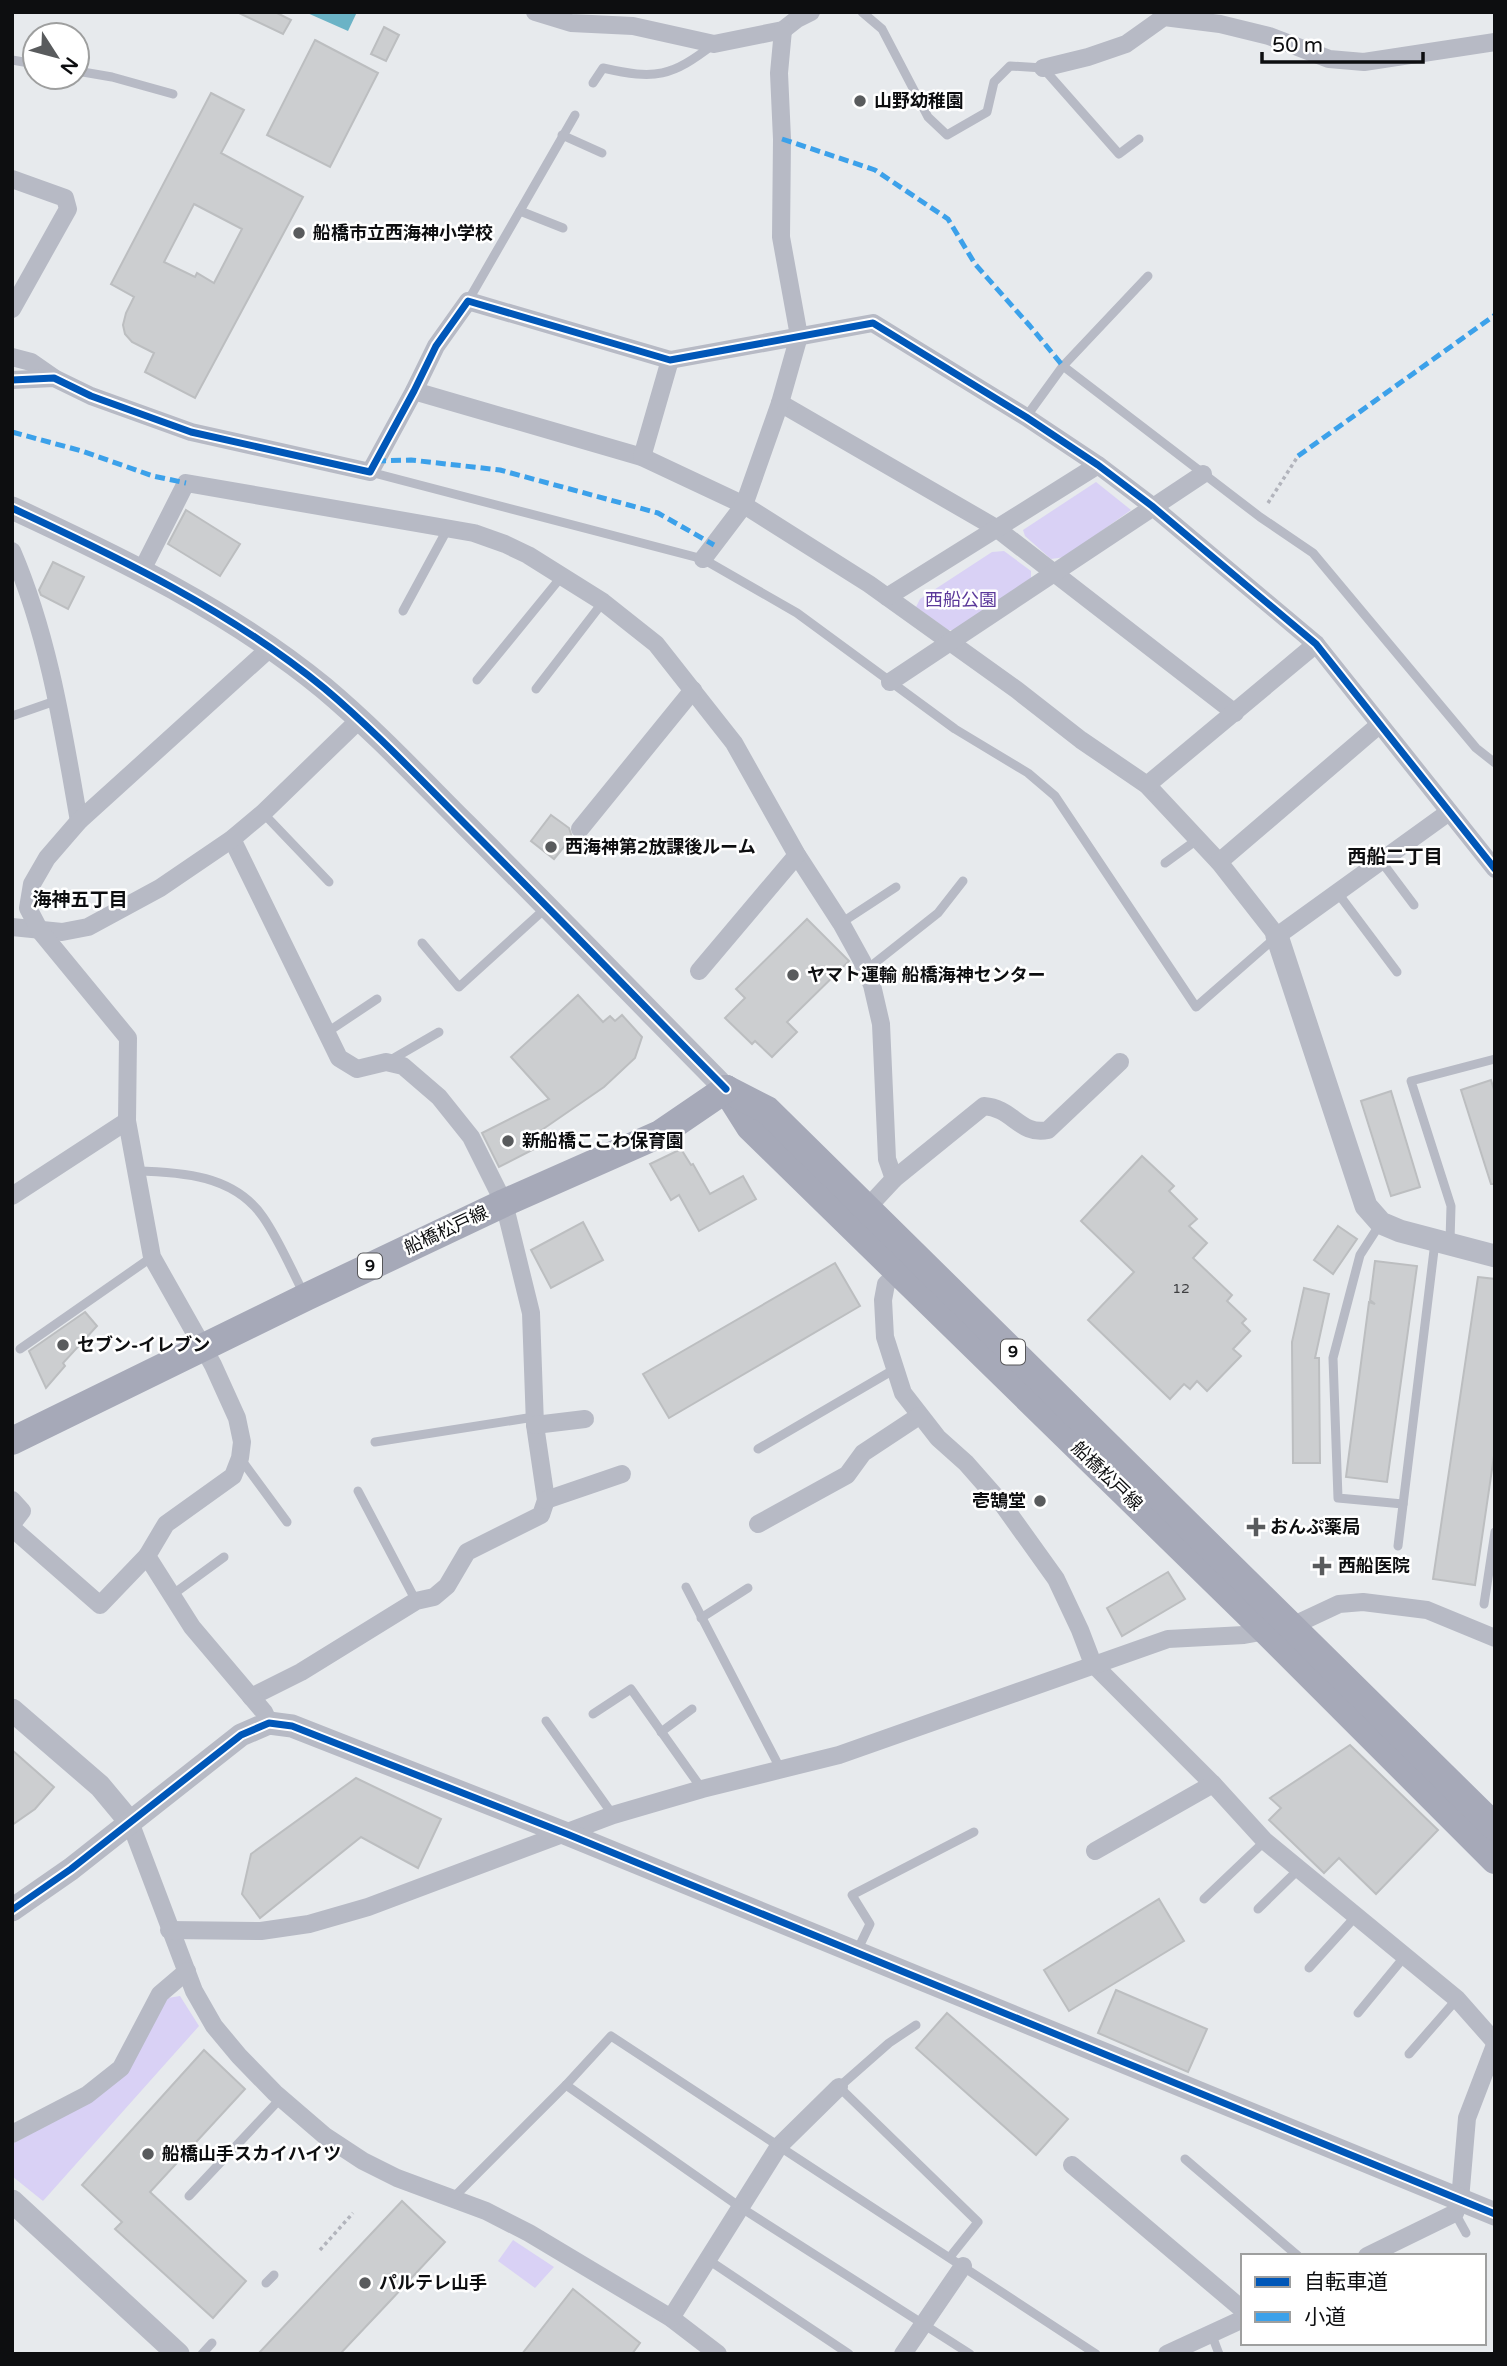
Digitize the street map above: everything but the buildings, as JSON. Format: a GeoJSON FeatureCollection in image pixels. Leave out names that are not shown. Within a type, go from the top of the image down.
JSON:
{"type":"FeatureCollection","features":[{"type":"Feature","properties":{"kind":"main road","name":"船橋松戸線"},"geometry":{"type":"LineString","coordinates":[[12,1441],[504,1203],[660,1134],[726,1089]]}},
{"type":"Feature","properties":{"kind":"main road","name":"船橋松戸線"},"geometry":{"type":"LineString","coordinates":[[726,1089],[767,1110],[867,1208],[1279,1628],[1495,1860]]}},
{"type":"Feature","properties":{"kind":"main road","name":"船橋松戸線"},"geometry":{"type":"LineString","coordinates":[[726,1089],[750,1128],[899,1272],[1495,1827]]}},
{"type":"Feature","properties":{"kind":"street"},"geometry":{"type":"LineString","coordinates":[[535,12],[633,26],[714,44],[783,30],[811,12]]}},
{"type":"Feature","properties":{"kind":"street"},"geometry":{"type":"LineString","coordinates":[[1044,68],[1126,44],[1162,15],[1220,24],[1269,36],[1328,59],[1364,62],[1495,42]]}},
{"type":"Feature","properties":{"kind":"street"},"geometry":{"type":"LineString","coordinates":[[703,559],[744,505],[780,403],[799,336],[782,237],[779,73],[783,30]]}},
{"type":"Feature","properties":{"kind":"street"},"geometry":{"type":"LineString","coordinates":[[12,179],[65,198],[68,209],[12,309]]}},
{"type":"Feature","properties":{"kind":"street"},"geometry":{"type":"LineString","coordinates":[[12,357],[31,362],[54,378],[91,396],[191,432],[370,471],[436,346],[468,301],[670,360],[873,323],[1026,417],[1098,465],[1152,506],[1316,644],[1495,869]]}},
{"type":"Feature","properties":{"kind":"street"},"geometry":{"type":"LineString","coordinates":[[642,457],[670,360]]}},
{"type":"Feature","properties":{"kind":"street"},"geometry":{"type":"LineString","coordinates":[[12,380],[54,378]]}},
{"type":"Feature","properties":{"kind":"street"},"geometry":{"type":"LineString","coordinates":[[414,391],[642,457],[744,505],[887,597],[1017,690],[1081,740],[1147,785],[1219,862],[1277,936],[1366,1206],[1381,1223],[1401,1231],[1495,1256]]}},
{"type":"Feature","properties":{"kind":"street"},"geometry":{"type":"LineString","coordinates":[[780,403],[996,528],[1235,713]]}},
{"type":"Feature","properties":{"kind":"street"},"geometry":{"type":"LineString","coordinates":[[887,597],[1098,465]]}},
{"type":"Feature","properties":{"kind":"street"},"geometry":{"type":"LineString","coordinates":[[890,682],[1203,474]]}},
{"type":"Feature","properties":{"kind":"street"},"geometry":{"type":"LineString","coordinates":[[142,570],[186,483],[474,533],[505,544],[562,576],[603,602],[656,644],[734,743],[866,970],[881,1024],[887,1159],[894,1179]]}},
{"type":"Feature","properties":{"kind":"street"},"geometry":{"type":"LineString","coordinates":[[12,508],[187,594],[270,648],[323,687],[360,719],[726,1089]]}},
{"type":"Feature","properties":{"kind":"street"},"geometry":{"type":"LineString","coordinates":[[12,551],[36,613],[58,700],[79,821]]}},
{"type":"Feature","properties":{"kind":"street"},"geometry":{"type":"LineString","coordinates":[[1147,785],[1316,644]]}},
{"type":"Feature","properties":{"kind":"street"},"geometry":{"type":"LineString","coordinates":[[12,1500],[22,1511],[12,1526],[100,1605],[147,1556],[166,1524],[233,1476],[240,1458],[242,1442],[237,1418],[204,1347],[152,1257],[127,1121],[128,1038],[40,931],[28,908],[32,884],[47,858],[79,821],[270,648]]}},
{"type":"Feature","properties":{"kind":"street"},"geometry":{"type":"LineString","coordinates":[[580,829],[692,690]]}},
{"type":"Feature","properties":{"kind":"street"},"geometry":{"type":"LineString","coordinates":[[12,928],[62,932],[88,927],[160,888],[232,839],[263,813],[360,719]]}},
{"type":"Feature","properties":{"kind":"street"},"geometry":{"type":"LineString","coordinates":[[1219,862],[1379,725]]}},
{"type":"Feature","properties":{"kind":"street"},"geometry":{"type":"LineString","coordinates":[[1277,936],[1449,812]]}},
{"type":"Feature","properties":{"kind":"street"},"geometry":{"type":"LineString","coordinates":[[232,839],[339,1058],[357,1069],[386,1062],[403,1066],[439,1097],[471,1137],[504,1203],[531,1312],[535,1421],[545,1500],[541,1515],[467,1552],[447,1586],[434,1597],[416,1601],[301,1672],[251,1698]]}},
{"type":"Feature","properties":{"kind":"street"},"geometry":{"type":"LineString","coordinates":[[699,971],[797,855]]}},
{"type":"Feature","properties":{"kind":"street"},"geometry":{"type":"LineString","coordinates":[[867,1208],[894,1179],[984,1105],[996,1107],[1027,1129],[1040,1132],[1048,1130],[1119,1062]]}},
{"type":"Feature","properties":{"kind":"street"},"geometry":{"type":"LineString","coordinates":[[12,1196],[127,1121]]}},
{"type":"Feature","properties":{"kind":"street"},"geometry":{"type":"LineString","coordinates":[[899,1272],[886,1284],[883,1300],[885,1337],[903,1393],[919,1416],[1003,1505],[1056,1579],[1093,1664],[1213,1784],[1265,1841],[1457,1999],[1495,2044],[1467,2118],[1458,2207]]}},
{"type":"Feature","properties":{"kind":"street"},"geometry":{"type":"LineString","coordinates":[[758,1524],[847,1475],[863,1453],[919,1416]]}},
{"type":"Feature","properties":{"kind":"street"},"geometry":{"type":"LineString","coordinates":[[535,1421],[585,1419]]}},
{"type":"Feature","properties":{"kind":"street"},"geometry":{"type":"LineString","coordinates":[[545,1500],[622,1474]]}},
{"type":"Feature","properties":{"kind":"street"},"geometry":{"type":"LineString","coordinates":[[147,1556],[192,1627],[264,1712],[269,1723]]}},
{"type":"Feature","properties":{"kind":"street"},"geometry":{"type":"LineString","coordinates":[[169,1930],[261,1931],[309,1924],[368,1907],[613,1815],[702,1789],[839,1755],[1168,1639],[1244,1635],[1279,1628],[1339,1604],[1363,1602],[1427,1610],[1495,1638]]}},
{"type":"Feature","properties":{"kind":"street"},"geometry":{"type":"LineString","coordinates":[[12,1710],[100,1786],[130,1822],[194,1991],[214,2026],[239,2056],[281,2098],[325,2136],[363,2161],[397,2178],[453,2197],[529,2233],[671,2318],[718,2354]]}},
{"type":"Feature","properties":{"kind":"street"},"geometry":{"type":"LineString","coordinates":[[12,1910],[71,1869],[241,1735],[269,1723],[292,1726],[856,1952],[1458,2207],[1495,2214]]}},
{"type":"Feature","properties":{"kind":"street"},"geometry":{"type":"LineString","coordinates":[[1095,1850],[1213,1784]]}},
{"type":"Feature","properties":{"kind":"street"},"geometry":{"type":"LineString","coordinates":[[12,2134],[87,2095],[121,2068],[160,1994],[187,1972]]}},
{"type":"Feature","properties":{"kind":"street"},"geometry":{"type":"LineString","coordinates":[[671,2318],[779,2146],[839,2087]]}},
{"type":"Feature","properties":{"kind":"street"},"geometry":{"type":"LineString","coordinates":[[1072,2165],[1241,2308]]}},
{"type":"Feature","properties":{"kind":"street"},"geometry":{"type":"LineString","coordinates":[[12,2201],[178,2354]]}},
{"type":"Feature","properties":{"kind":"street"},"geometry":{"type":"LineString","coordinates":[[1371,2254],[1458,2207]]}},
{"type":"Feature","properties":{"kind":"street"},"geometry":{"type":"LineString","coordinates":[[903,2354],[956,2262]]}},
{"type":"Feature","properties":{"kind":"street"},"geometry":{"type":"LineString","coordinates":[[1167,2354],[1241,2320]]}},
{"type":"Feature","properties":{"kind":"lane"},"geometry":{"type":"LineString","coordinates":[[862,12],[882,29],[928,117],[947,135],[987,112],[993,82],[1010,66],[1044,68],[1119,154],[1139,139]]}},
{"type":"Feature","properties":{"kind":"lane"},"geometry":{"type":"LineString","coordinates":[[593,83],[603,68],[632,75],[659,75],[686,66],[714,44]]}},
{"type":"Feature","properties":{"kind":"lane"},"geometry":{"type":"LineString","coordinates":[[91,73],[173,94]]}},
{"type":"Feature","properties":{"kind":"lane"},"geometry":{"type":"LineString","coordinates":[[468,301],[575,115]]}},
{"type":"Feature","properties":{"kind":"lane"},"geometry":{"type":"LineString","coordinates":[[562,135],[602,153]]}},
{"type":"Feature","properties":{"kind":"lane"},"geometry":{"type":"LineString","coordinates":[[520,211],[564,228]]}},
{"type":"Feature","properties":{"kind":"lane"},"geometry":{"type":"LineString","coordinates":[[1026,417],[1063,366],[1148,276]]}},
{"type":"Feature","properties":{"kind":"lane"},"geometry":{"type":"LineString","coordinates":[[1063,366],[1260,517],[1313,553],[1476,748],[1495,763]]}},
{"type":"Feature","properties":{"kind":"lane"},"geometry":{"type":"LineString","coordinates":[[370,471],[703,559],[797,612],[955,729],[1028,773],[1055,796],[1196,1007],[1277,936]]}},
{"type":"Feature","properties":{"kind":"lane"},"geometry":{"type":"LineString","coordinates":[[403,611],[447,528]]}},
{"type":"Feature","properties":{"kind":"lane"},"geometry":{"type":"LineString","coordinates":[[477,680],[562,576]]}},
{"type":"Feature","properties":{"kind":"lane"},"geometry":{"type":"LineString","coordinates":[[537,689],[603,602]]}},
{"type":"Feature","properties":{"kind":"lane"},"geometry":{"type":"LineString","coordinates":[[12,716],[58,700]]}},
{"type":"Feature","properties":{"kind":"lane"},"geometry":{"type":"LineString","coordinates":[[263,813],[329,882]]}},
{"type":"Feature","properties":{"kind":"lane"},"geometry":{"type":"LineString","coordinates":[[1165,863],[1198,839]]}},
{"type":"Feature","properties":{"kind":"lane"},"geometry":{"type":"LineString","coordinates":[[1381,861],[1414,905]]}},
{"type":"Feature","properties":{"kind":"lane"},"geometry":{"type":"LineString","coordinates":[[866,970],[937,913],[963,881]]}},
{"type":"Feature","properties":{"kind":"lane"},"geometry":{"type":"LineString","coordinates":[[841,923],[896,887]]}},
{"type":"Feature","properties":{"kind":"lane"},"geometry":{"type":"LineString","coordinates":[[1337,892],[1397,972]]}},
{"type":"Feature","properties":{"kind":"lane"},"geometry":{"type":"LineString","coordinates":[[422,943],[459,987],[547,906]]}},
{"type":"Feature","properties":{"kind":"lane"},"geometry":{"type":"LineString","coordinates":[[326,1033],[377,999]]}},
{"type":"Feature","properties":{"kind":"lane"},"geometry":{"type":"LineString","coordinates":[[386,1062],[439,1032]]}},
{"type":"Feature","properties":{"kind":"lane"},"geometry":{"type":"LineString","coordinates":[[1398,1546],[1442,1243],[1451,1206],[1411,1081],[1495,1059]]}},
{"type":"Feature","properties":{"kind":"lane"},"geometry":{"type":"LineString","coordinates":[[135,1171],[174,1172],[209,1178],[238,1191],[262,1216],[306,1297]]}},
{"type":"Feature","properties":{"kind":"lane"},"geometry":{"type":"LineString","coordinates":[[1381,1223],[1360,1255],[1333,1358],[1338,1498],[1403,1504]]}},
{"type":"Feature","properties":{"kind":"lane"},"geometry":{"type":"LineString","coordinates":[[20,1349],[152,1257]]}},
{"type":"Feature","properties":{"kind":"lane"},"geometry":{"type":"LineString","coordinates":[[758,1449],[895,1369]]}},
{"type":"Feature","properties":{"kind":"lane"},"geometry":{"type":"LineString","coordinates":[[375,1443],[535,1421]]}},
{"type":"Feature","properties":{"kind":"lane"},"geometry":{"type":"LineString","coordinates":[[240,1458],[287,1522]]}},
{"type":"Feature","properties":{"kind":"lane"},"geometry":{"type":"LineString","coordinates":[[358,1491],[416,1601]]}},
{"type":"Feature","properties":{"kind":"lane"},"geometry":{"type":"LineString","coordinates":[[1484,1604],[1495,1532]]}},
{"type":"Feature","properties":{"kind":"lane"},"geometry":{"type":"LineString","coordinates":[[172,1595],[224,1558]]}},
{"type":"Feature","properties":{"kind":"lane"},"geometry":{"type":"LineString","coordinates":[[686,1587],[781,1770]]}},
{"type":"Feature","properties":{"kind":"lane"},"geometry":{"type":"LineString","coordinates":[[701,1618],[748,1588]]}},
{"type":"Feature","properties":{"kind":"lane"},"geometry":{"type":"LineString","coordinates":[[593,1714],[631,1689],[702,1789]]}},
{"type":"Feature","properties":{"kind":"lane"},"geometry":{"type":"LineString","coordinates":[[661,1731],[692,1709]]}},
{"type":"Feature","properties":{"kind":"lane"},"geometry":{"type":"LineString","coordinates":[[546,1721],[613,1815]]}},
{"type":"Feature","properties":{"kind":"lane"},"geometry":{"type":"LineString","coordinates":[[856,1952],[870,1924],[852,1895],[974,1832]]}},
{"type":"Feature","properties":{"kind":"lane"},"geometry":{"type":"LineString","coordinates":[[1204,1899],[1265,1841]]}},
{"type":"Feature","properties":{"kind":"lane"},"geometry":{"type":"LineString","coordinates":[[1258,1909],[1299,1869]]}},
{"type":"Feature","properties":{"kind":"lane"},"geometry":{"type":"LineString","coordinates":[[1309,1968],[1356,1916]]}},
{"type":"Feature","properties":{"kind":"lane"},"geometry":{"type":"LineString","coordinates":[[1358,2013],[1405,1956]]}},
{"type":"Feature","properties":{"kind":"lane"},"geometry":{"type":"LineString","coordinates":[[1409,2054],[1457,1999]]}},
{"type":"Feature","properties":{"kind":"lane"},"geometry":{"type":"LineString","coordinates":[[916,2025],[889,2043],[839,2087],[978,2222],[956,2262]]}},
{"type":"Feature","properties":{"kind":"lane"},"geometry":{"type":"LineString","coordinates":[[453,2197],[566,2085],[611,2036],[1096,2354]]}},
{"type":"Feature","properties":{"kind":"lane"},"geometry":{"type":"LineString","coordinates":[[566,2085],[740,2207],[970,2354]]}},
{"type":"Feature","properties":{"kind":"lane"},"geometry":{"type":"LineString","coordinates":[[188,2196],[281,2098]]}},
{"type":"Feature","properties":{"kind":"lane"},"geometry":{"type":"LineString","coordinates":[[1185,2159],[1296,2254]]}},
{"type":"Feature","properties":{"kind":"lane"},"geometry":{"type":"LineString","coordinates":[[1458,2207],[1466,2233]]}},
{"type":"Feature","properties":{"kind":"lane"},"geometry":{"type":"LineString","coordinates":[[706,2259],[849,2354]]}},
{"type":"Feature","properties":{"kind":"lane"},"geometry":{"type":"LineString","coordinates":[[266,2283],[274,2275]]}},
{"type":"Feature","properties":{"kind":"lane"},"geometry":{"type":"LineString","coordinates":[[1211,2333],[1219,2354]]}},
{"type":"Feature","properties":{"kind":"lane"},"geometry":{"type":"LineString","coordinates":[[202,2354],[212,2343]]}},
{"type":"Feature","properties":{"kind":"path"},"geometry":{"type":"LineString","coordinates":[[1260,517],[1298,456]]}},
{"type":"Feature","properties":{"kind":"path"},"geometry":{"type":"LineString","coordinates":[[320,2250],[354,2213]]}},
{"type":"Feature","properties":{"kind":"green space"},"geometry":{"type":"Polygon","coordinates":[[[1096,482],[1131,510],[1065,557],[1051,559],[1025,536],[1023,530],[1096,482]]]}},
{"type":"Feature","properties":{"kind":"green space","name":"西船公園"},"geometry":{"type":"Polygon","coordinates":[[[1004,551],[1031,571],[1031,578],[959,630],[948,630],[916,607],[920,599],[992,552],[1004,551]]]}},
{"type":"Feature","properties":{"kind":"green space"},"geometry":{"type":"Polygon","coordinates":[[[180,1996],[199,2026],[43,2201],[12,2176],[12,2144],[94,2098],[168,1998],[180,1996]]]}},
{"type":"Feature","properties":{"kind":"green space"},"geometry":{"type":"Polygon","coordinates":[[[513,2240],[554,2267],[535,2288],[498,2261],[513,2240]]]}},
{"type":"Feature","properties":{"kind":"water"},"geometry":{"type":"Polygon","coordinates":[[[305,12],[357,12],[348,31],[305,12]]]}},
{"type":"Feature","properties":{"kind":"marked path"},"geometry":{"type":"LineString","coordinates":[[782,139],[875,170],[948,219],[975,264],[1063,366]]}},
{"type":"Feature","properties":{"kind":"marked path"},"geometry":{"type":"LineString","coordinates":[[1298,456],[1495,315]]}},
{"type":"Feature","properties":{"kind":"marked path"},"geometry":{"type":"LineString","coordinates":[[12,432],[82,451],[153,476],[186,483]]}},
{"type":"Feature","properties":{"kind":"marked path"},"geometry":{"type":"LineString","coordinates":[[376,461],[411,460],[500,470],[658,513],[714,545]]}},
{"type":"Feature","properties":{"kind":"cycle path"},"geometry":{"type":"LineString","coordinates":[[12,380],[54,378],[91,396],[191,432],[370,472],[436,346],[468,301],[670,360],[873,323],[1026,417],[1098,465],[1152,506],[1316,644],[1495,869]]}},
{"type":"Feature","properties":{"kind":"cycle path"},"geometry":{"type":"LineString","coordinates":[[12,508],[174,588],[251,635],[324,688],[396,754],[726,1089]]}},
{"type":"Feature","properties":{"kind":"cycle path"},"geometry":{"type":"LineString","coordinates":[[12,1910],[71,1869],[241,1735],[269,1723],[292,1726],[567,1834],[1495,2214]]}},
{"type":"Feature","properties":{"kind":"place","name":"山野幼稚園"},"geometry":{"type":"Point","coordinates":[860,101]}},
{"type":"Feature","properties":{"kind":"place","name":"船橋市立西海神小学校"},"geometry":{"type":"Point","coordinates":[299,233]}},
{"type":"Feature","properties":{"kind":"place","name":"西海神第2放課後ルーム"},"geometry":{"type":"Point","coordinates":[551,847]}},
{"type":"Feature","properties":{"kind":"place","name":"ヤマト運輸 船橋海神センター"},"geometry":{"type":"Point","coordinates":[793,975]}},
{"type":"Feature","properties":{"kind":"place","name":"新船橋ここわ保育園"},"geometry":{"type":"Point","coordinates":[508,1141]}},
{"type":"Feature","properties":{"kind":"place","name":"セブン-イレブン"},"geometry":{"type":"Point","coordinates":[63,1345]}},
{"type":"Feature","properties":{"kind":"place","name":"壱鵠堂"},"geometry":{"type":"Point","coordinates":[1040,1501]}},
{"type":"Feature","properties":{"kind":"place","name":"おんぷ薬局"},"geometry":{"type":"Point","coordinates":[1256,1527]}},
{"type":"Feature","properties":{"kind":"place","name":"西船医院"},"geometry":{"type":"Point","coordinates":[1322,1566]}},
{"type":"Feature","properties":{"kind":"place","name":"船橋山手スカイハイツ"},"geometry":{"type":"Point","coordinates":[148,2154]}},
{"type":"Feature","properties":{"kind":"place","name":"パルテレ山手"},"geometry":{"type":"Point","coordinates":[365,2283]}},
{"type":"Feature","properties":{"kind":"district","name":"西船二丁目"},"geometry":{"type":"Point","coordinates":[1395,857]}},
{"type":"Feature","properties":{"kind":"district","name":"海神五丁目"},"geometry":{"type":"Point","coordinates":[80,900]}}]}
